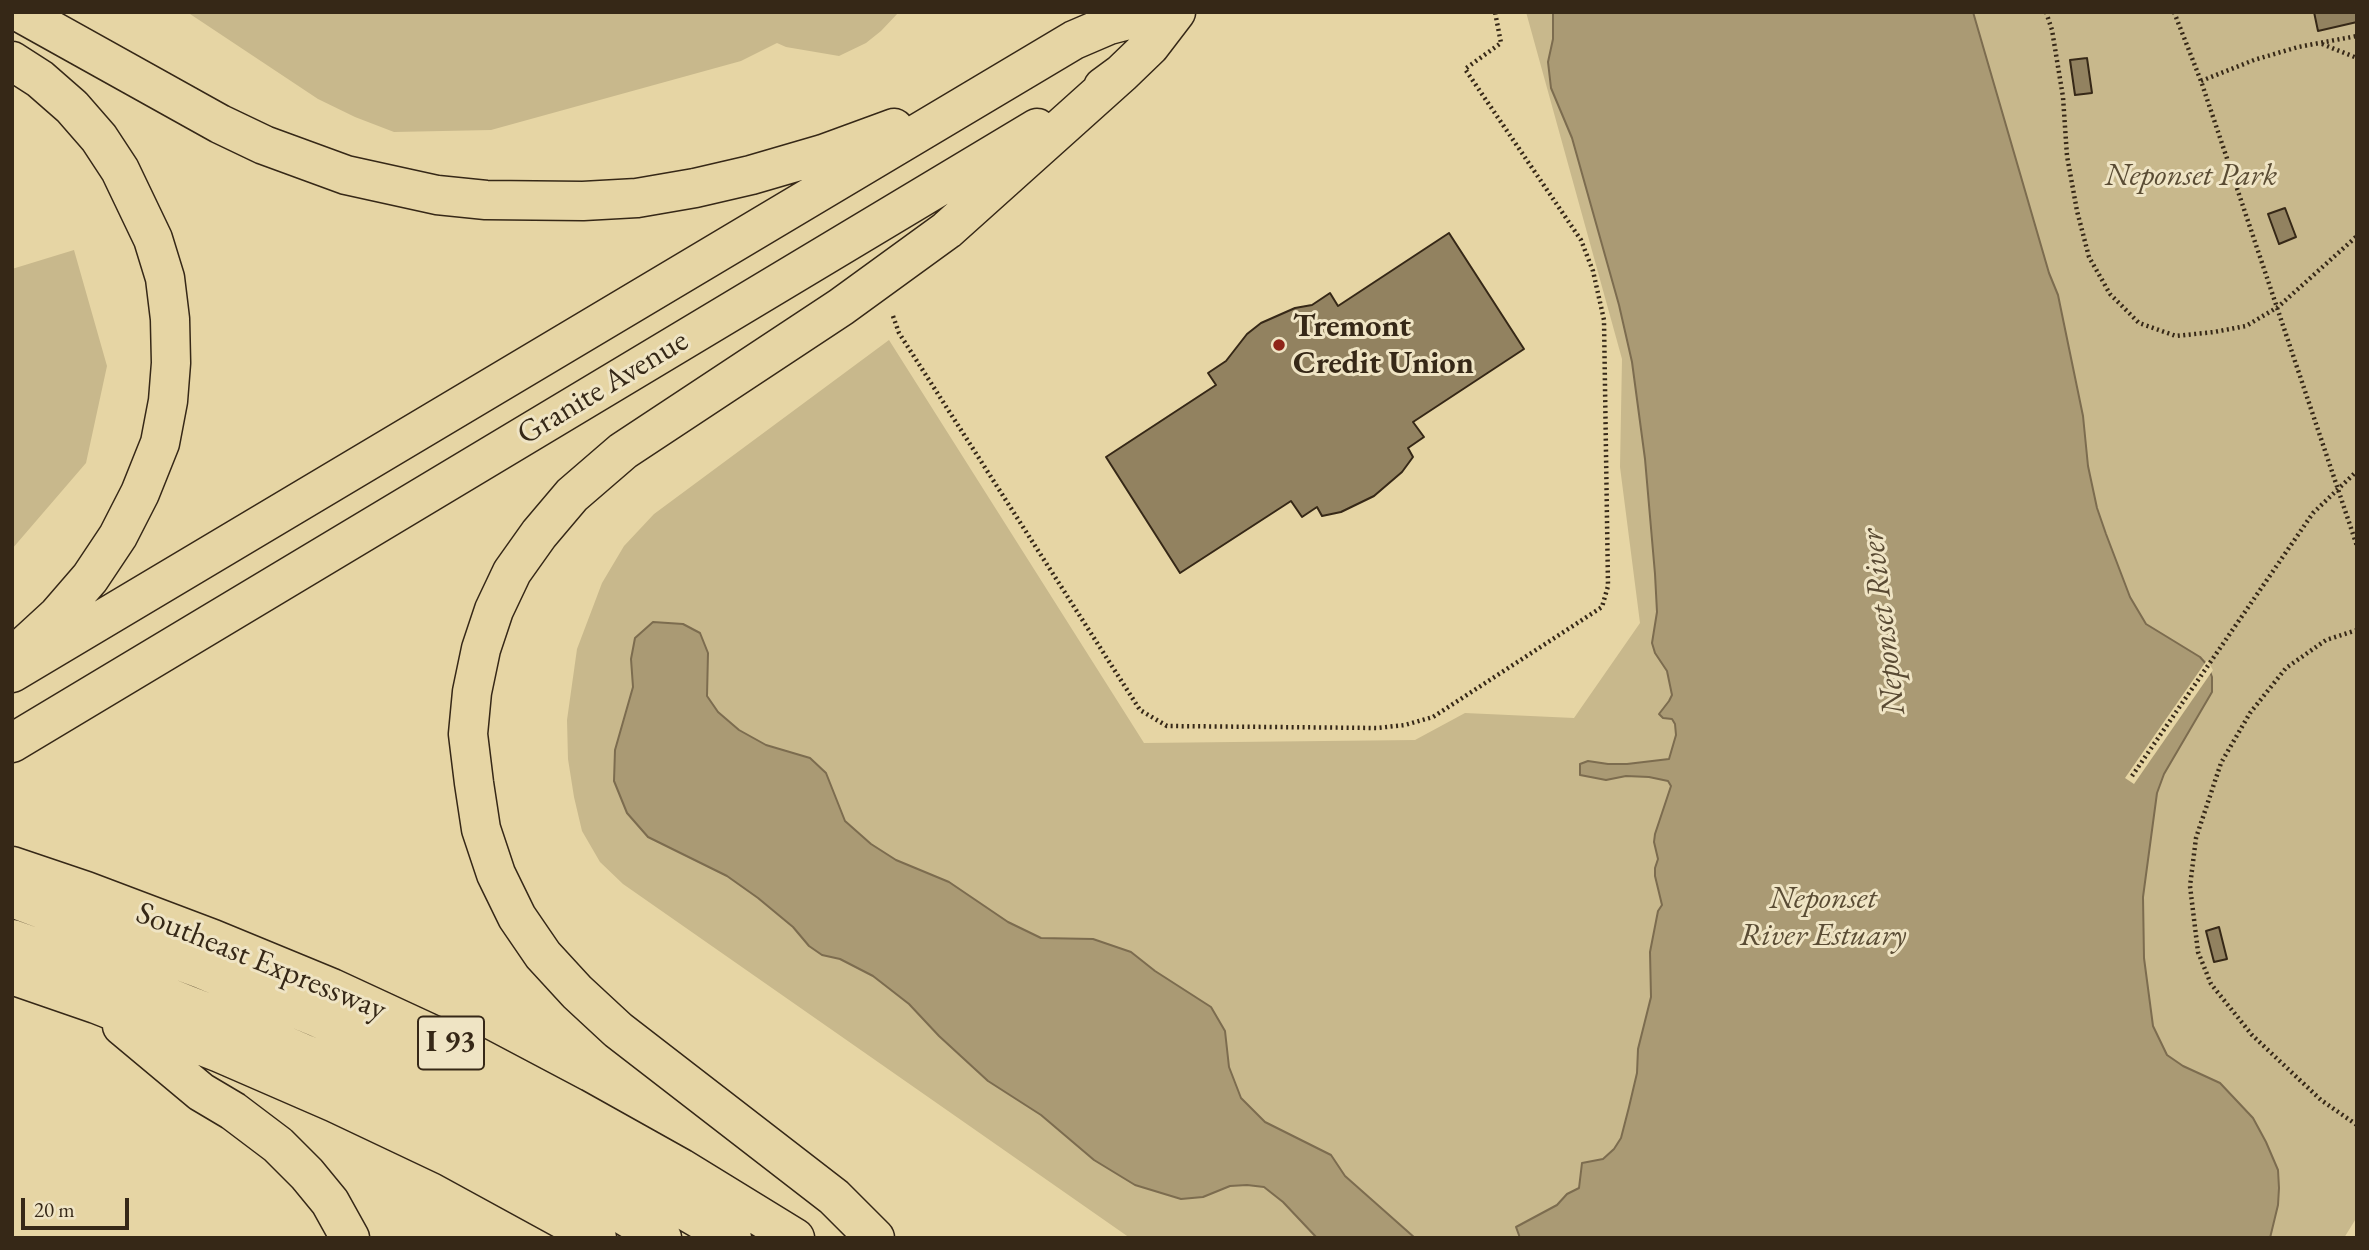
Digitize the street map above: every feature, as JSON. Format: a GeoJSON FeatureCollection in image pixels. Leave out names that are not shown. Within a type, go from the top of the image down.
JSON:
{"type":"FeatureCollection","features":[{"type":"Feature","properties":{"kind":"highway"},"geometry":{"type":"LineString","coordinates":[[19,12],[220,124],[305,162],[391,186],[486,200],[610,200],[695,188],[823,154],[984,94]]}},
{"type":"Feature","properties":{"kind":"highway","name":"Granite Avenue"},"geometry":{"type":"LineString","coordinates":[[12,673],[1074,40],[1109,25],[1159,12]]}},
{"type":"Feature","properties":{"kind":"highway","name":"Granite Avenue"},"geometry":{"type":"LineString","coordinates":[[12,743],[1094,94],[1122,73],[1150,46],[1176,12]]}},
{"type":"Feature","properties":{"kind":"highway"},"geometry":{"type":"LineString","coordinates":[[12,61],[40,79],[72,107],[99,138],[120,170],[153,239],[165,278],[171,352],[168,401],[160,443],[124,526],[90,578],[58,615],[12,657]]}},
{"type":"Feature","properties":{"kind":"highway"},"geometry":{"type":"LineString","coordinates":[[875,1238],[834,1197],[618,1030],[576,992],[543,955],[517,917],[496,874],[481,828],[468,734],[472,692],[481,649],[494,610],[519,562],[538,534],[572,495],[623,451],[881,279],[966,214],[1122,73]]}},
{"type":"Feature","properties":{"kind":"highway","name":"Southeast Expressway"},"geometry":{"type":"LineString","coordinates":[[12,866],[213,939],[320,983],[453,1044],[681,1168],[795,1238]]}},
{"type":"Feature","properties":{"kind":"highway","name":"I 93"},"geometry":{"type":"LineString","coordinates":[[12,898],[224,979],[318,1018],[439,1074],[556,1135],[732,1238]]}},
{"type":"Feature","properties":{"kind":"highway","name":"I 93"},"geometry":{"type":"LineString","coordinates":[[14,952],[96,1004],[220,1053],[335,1103],[449,1157],[597,1238]]}},
{"type":"Feature","properties":{"kind":"highway","name":"I 93"},"geometry":{"type":"LineString","coordinates":[[14,952],[233,1023],[349,1073],[464,1128],[583,1191],[662,1238]]}},
{"type":"Feature","properties":{"kind":"highway"},"geometry":{"type":"LineString","coordinates":[[96,1004],[201,1092],[233,1111],[278,1145],[330,1202],[351,1238]]}},
{"type":"Feature","properties":{"kind":"path"},"geometry":{"type":"LineString","coordinates":[[881,279],[899,333],[1140,710],[1167,726],[1377,728],[1405,725],[1433,717],[1602,607],[1608,586],[1604,320],[1593,271],[1581,240],[1465,69],[1501,43],[1495,12]]}},
{"type":"Feature","properties":{"kind":"path"},"geometry":{"type":"LineString","coordinates":[[2046,12],[2052,30],[2063,97],[2067,156],[2089,257],[2110,294],[2139,323],[2176,336],[2246,326],[2278,307],[2357,236]]}},
{"type":"Feature","properties":{"kind":"path"},"geometry":{"type":"LineString","coordinates":[[2174,12],[2201,81],[2357,547]]}},
{"type":"Feature","properties":{"kind":"path"},"geometry":{"type":"LineString","coordinates":[[2201,81],[2254,60],[2298,47],[2357,36]]}},
{"type":"Feature","properties":{"kind":"path"},"geometry":{"type":"LineString","coordinates":[[2321,43],[2357,58]]}},
{"type":"Feature","properties":{"kind":"path"},"geometry":{"type":"LineString","coordinates":[[2132,776],[2313,513],[2357,471]]}},
{"type":"Feature","properties":{"kind":"path"},"geometry":{"type":"LineString","coordinates":[[2357,630],[2326,640],[2286,668],[2250,713],[2221,762],[2196,838],[2190,887],[2198,952],[2211,984],[2252,1035],[2321,1100],[2357,1125]]}},
{"type":"Feature","properties":{"kind":"green space"},"geometry":{"type":"Polygon","coordinates":[[[187,12],[899,12],[866,43],[839,56],[777,43],[741,61],[491,130],[394,132],[318,99],[187,12]]]}},
{"type":"Feature","properties":{"kind":"green space","name":"Neponset River Estuary"},"geometry":{"type":"Polygon","coordinates":[[[1526,12],[2357,12],[2357,1217],[2344,1238],[1130,1238],[623,884],[600,862],[582,831],[574,797],[568,759],[567,720],[577,649],[602,583],[624,546],[654,514],[889,340],[1144,743],[1415,740],[1465,713],[1574,718],[1640,623],[1620,467],[1622,359],[1526,12]]]}},
{"type":"Feature","properties":{"kind":"green space"},"geometry":{"type":"Polygon","coordinates":[[[74,250],[107,366],[86,463],[12,549],[12,269],[74,250]]]}},
{"type":"Feature","properties":{"kind":"water","name":"Neponset River"},"geometry":{"type":"Polygon","coordinates":[[[1553,12],[1973,12],[2049,273],[2058,295],[2083,416],[2088,466],[2106,534],[2130,597],[2146,624],[2200,657],[2208,666],[2212,677],[2212,692],[2164,774],[2157,793],[2143,897],[2144,958],[2153,1026],[2167,1055],[2183,1066],[2220,1083],[2253,1118],[2266,1142],[2278,1170],[2279,1188],[2270,1238],[1520,1238],[1516,1227],[1557,1205],[1567,1194],[1579,1188],[1582,1163],[1603,1159],[1621,1138],[1637,1073],[1638,1049],[1651,997],[1650,952],[1658,911],[1662,905],[1655,876],[1658,859],[1654,842],[1671,786],[1668,781],[1649,777],[1626,776],[1606,780],[1580,775],[1580,764],[1588,761],[1627,764],[1669,759],[1676,735],[1672,719],[1663,718],[1659,714],[1672,695],[1667,671],[1652,643],[1657,612],[1655,574],[1645,459],[1632,362],[1619,305],[1572,138],[1551,88],[1548,62],[1553,39],[1553,12]]]}},
{"type":"Feature","properties":{"kind":"water"},"geometry":{"type":"Polygon","coordinates":[[[653,622],[683,624],[700,633],[708,653],[707,696],[718,712],[739,730],[766,745],[810,758],[826,773],[845,821],[871,844],[896,860],[949,882],[1008,922],[1041,938],[1093,939],[1131,952],[1211,1007],[1225,1031],[1229,1067],[1241,1098],[1265,1122],[1331,1155],[1345,1176],[1415,1238],[1317,1238],[1283,1202],[1264,1187],[1230,1186],[1203,1197],[1181,1199],[1135,1185],[1094,1160],[1041,1115],[988,1081],[909,1004],[873,976],[840,959],[822,955],[809,946],[793,927],[727,876],[648,837],[627,813],[614,781],[615,750],[633,687],[631,659],[635,638],[653,622]]]}},
{"type":"Feature","properties":{"kind":"pier"},"geometry":{"type":"Polygon","coordinates":[[[2207,660],[2213,670],[2134,784],[2125,778],[2207,660]]]}},
{"type":"Feature","properties":{"kind":"building"},"geometry":{"type":"Polygon","coordinates":[[[2314,12],[2357,12],[2357,22],[2318,31],[2314,12]]]}},
{"type":"Feature","properties":{"kind":"building"},"geometry":{"type":"Polygon","coordinates":[[[2087,58],[2092,93],[2075,95],[2070,60],[2087,58]]]}},
{"type":"Feature","properties":{"kind":"building"},"geometry":{"type":"Polygon","coordinates":[[[2285,208],[2296,237],[2279,244],[2268,214],[2285,208]]]}},
{"type":"Feature","properties":{"kind":"building"},"geometry":{"type":"Polygon","coordinates":[[[1449,233],[1524,349],[1413,422],[1424,437],[1408,448],[1413,457],[1402,472],[1374,496],[1341,512],[1322,516],[1317,507],[1302,517],[1291,501],[1180,573],[1106,457],[1216,385],[1208,373],[1226,361],[1247,334],[1261,323],[1295,308],[1312,305],[1330,293],[1338,306],[1449,233]]]}},
{"type":"Feature","properties":{"kind":"building"},"geometry":{"type":"Polygon","coordinates":[[[2219,927],[2227,959],[2214,962],[2206,931],[2219,927]]]}},
{"type":"Feature","properties":{"kind":"place","name":"Tremont Credit Union"},"geometry":{"type":"Point","coordinates":[1279,345]}},
{"type":"Feature","properties":{"kind":"park label","name":"Neponset Park"},"geometry":{"type":"Point","coordinates":[2191,176]}}]}
